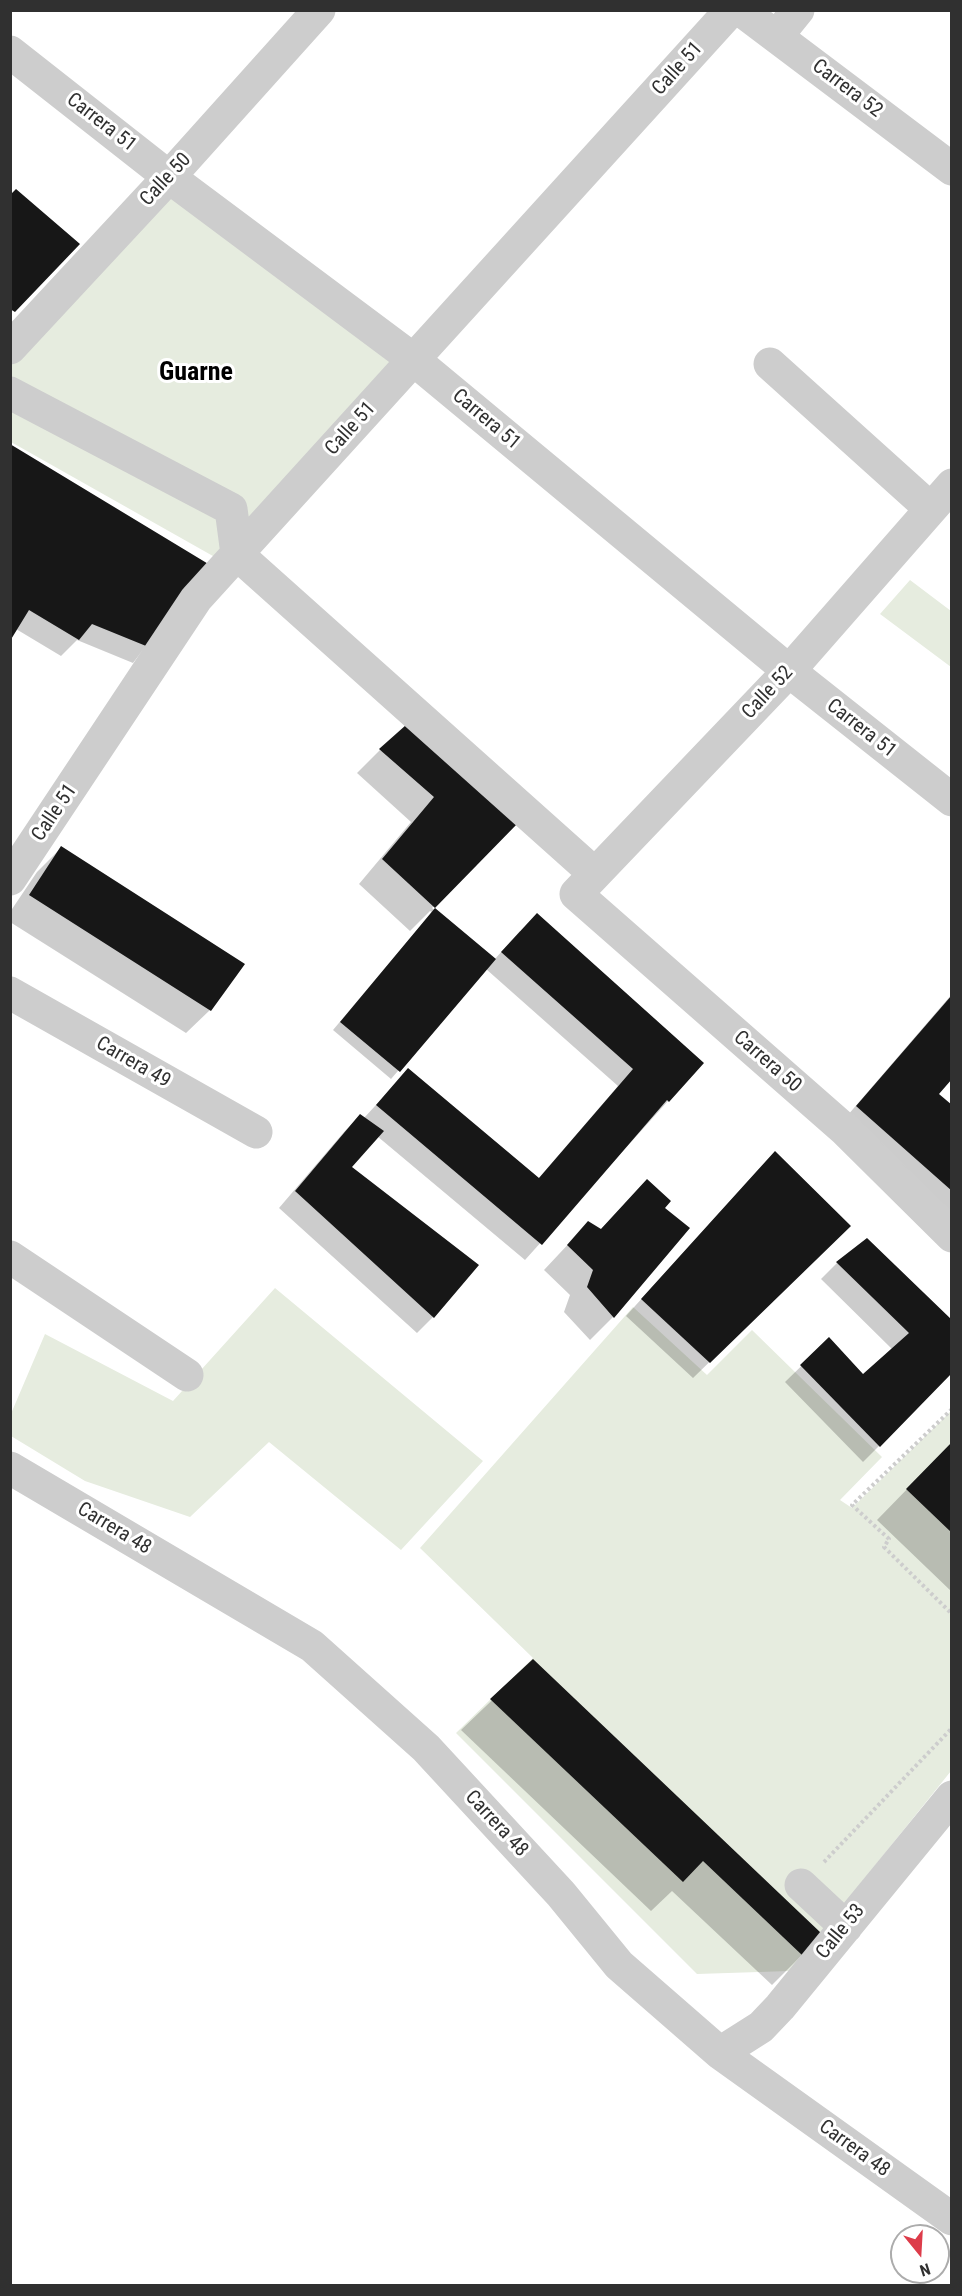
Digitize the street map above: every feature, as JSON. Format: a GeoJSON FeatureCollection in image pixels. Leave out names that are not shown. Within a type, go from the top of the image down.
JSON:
{"type":"FeatureCollection","features":[{"type":"Feature","properties":{"kind":"street","name":"Calle 50"},"geometry":{"type":"LineString","coordinates":[[10,348],[170,177],[319,10]]}},
{"type":"Feature","properties":{"kind":"street","name":"Calle 51"},"geometry":{"type":"LineString","coordinates":[[10,879],[196,599],[731,10]]}},
{"type":"Feature","properties":{"kind":"street","name":"Carrera 52"},"geometry":{"type":"LineString","coordinates":[[741,10],[951,169]]}},
{"type":"Feature","properties":{"kind":"street"},"geometry":{"type":"LineString","coordinates":[[777,36],[798,10]]}},
{"type":"Feature","properties":{"kind":"street","name":"Carrera 51"},"geometry":{"type":"LineString","coordinates":[[10,52],[170,177],[414,360],[789,671],[951,800]]}},
{"type":"Feature","properties":{"kind":"street"},"geometry":{"type":"LineString","coordinates":[[770,364],[941,497]]}},
{"type":"Feature","properties":{"kind":"street"},"geometry":{"type":"LineString","coordinates":[[10,393],[231,509],[237,554]]}},
{"type":"Feature","properties":{"kind":"street","name":"Calle 52"},"geometry":{"type":"LineString","coordinates":[[586,884],[789,671],[941,497]]}},
{"type":"Feature","properties":{"kind":"street","name":"Carrera 50"},"geometry":{"type":"LineString","coordinates":[[237,554],[844,1130],[951,1236]]}},
{"type":"Feature","properties":{"kind":"street","name":"Carrera 49"},"geometry":{"type":"LineString","coordinates":[[10,993],[189,1083],[256,1132]]}},
{"type":"Feature","properties":{"kind":"street"},"geometry":{"type":"LineString","coordinates":[[10,1257],[187,1375]]}},
{"type":"Feature","properties":{"kind":"street","name":"Carrera 48"},"geometry":{"type":"LineString","coordinates":[[10,1468],[312,1646],[426,1748],[561,1894],[619,1965],[720,2053],[951,2219]]}},
{"type":"Feature","properties":{"kind":"street","name":"Calle 53"},"geometry":{"type":"LineString","coordinates":[[720,2053],[761,2027],[846,1927],[951,1797]]}},
{"type":"Feature","properties":{"kind":"street"},"geometry":{"type":"LineString","coordinates":[[801,1885],[846,1927]]}},
{"type":"Feature","properties":{"kind":"path"},"geometry":{"type":"LineString","coordinates":[[951,1409],[852,1505],[889,1539],[884,1547],[951,1614]]}},
{"type":"Feature","properties":{"kind":"path"},"geometry":{"type":"LineString","coordinates":[[801,1885],[951,1728]]}},
{"type":"Feature","properties":{"kind":"shaded area"},"geometry":{"type":"Polygon","coordinates":[[[172,184],[397,361],[220,560],[11,442],[11,349],[172,184]]]}},
{"type":"Feature","properties":{"kind":"shaded area"},"geometry":{"type":"Polygon","coordinates":[[[910,580],[951,611],[951,667],[880,614],[910,580]]]}},
{"type":"Feature","properties":{"kind":"shaded area"},"geometry":{"type":"Polygon","coordinates":[[[275,1288],[483,1461],[401,1550],[269,1442],[190,1517],[85,1481],[11,1436],[10,1416],[45,1334],[173,1401],[275,1288]]]}},
{"type":"Feature","properties":{"kind":"shaded area"},"geometry":{"type":"Polygon","coordinates":[[[633,1307],[707,1375],[752,1330],[882,1457],[840,1500],[852,1508],[951,1411],[951,1771],[790,1971],[697,1974],[456,1733],[533,1658],[420,1548],[633,1307]]]}},
{"type":"Feature","properties":{"kind":"building"},"geometry":{"type":"Polygon","coordinates":[[[16,189],[80,244],[15,312],[10,309],[10,195],[16,189]]]}},
{"type":"Feature","properties":{"kind":"building"},"geometry":{"type":"Polygon","coordinates":[[[10,444],[210,565],[151,648],[92,624],[79,640],[29,610],[10,641],[10,444]]]}},
{"type":"Feature","properties":{"kind":"building"},"geometry":{"type":"Polygon","coordinates":[[[406,725],[518,823],[435,908],[382,859],[434,797],[379,749],[406,725]]]}},
{"type":"Feature","properties":{"kind":"building"},"geometry":{"type":"Polygon","coordinates":[[[61,846],[245,964],[211,1011],[29,895],[61,846]]]}},
{"type":"Feature","properties":{"kind":"building"},"geometry":{"type":"Polygon","coordinates":[[[435,908],[496,959],[400,1072],[340,1022],[435,908]]]}},
{"type":"Feature","properties":{"kind":"building"},"geometry":{"type":"Polygon","coordinates":[[[537,913],[704,1063],[669,1102],[667,1100],[542,1245],[376,1105],[408,1068],[539,1178],[633,1069],[501,952],[537,913]]]}},
{"type":"Feature","properties":{"kind":"building"},"geometry":{"type":"Polygon","coordinates":[[[952,995],[952,1079],[939,1094],[952,1105],[952,1191],[856,1106],[952,995]]]}},
{"type":"Feature","properties":{"kind":"building"},"geometry":{"type":"Polygon","coordinates":[[[360,1114],[384,1131],[352,1167],[479,1265],[434,1318],[295,1191],[360,1114]]]}},
{"type":"Feature","properties":{"kind":"building"},"geometry":{"type":"Polygon","coordinates":[[[775,1151],[851,1226],[710,1363],[641,1299],[775,1151]]]}},
{"type":"Feature","properties":{"kind":"building"},"geometry":{"type":"Polygon","coordinates":[[[647,1179],[671,1201],[665,1208],[690,1228],[614,1318],[587,1287],[593,1270],[567,1245],[588,1221],[601,1229],[647,1179]]]}},
{"type":"Feature","properties":{"kind":"building"},"geometry":{"type":"Polygon","coordinates":[[[867,1238],[952,1320],[952,1373],[880,1447],[800,1365],[829,1337],[863,1374],[909,1333],[836,1262],[867,1238]]]}},
{"type":"Feature","properties":{"kind":"building"},"geometry":{"type":"Polygon","coordinates":[[[952,1442],[952,1533],[906,1489],[952,1442]]]}},
{"type":"Feature","properties":{"kind":"building"},"geometry":{"type":"Polygon","coordinates":[[[533,1659],[821,1933],[803,1956],[703,1861],[683,1882],[490,1699],[533,1659]]]}},
{"type":"Feature","properties":{"kind":"district","name":"Guarne"},"geometry":{"type":"Point","coordinates":[196,373]}}]}
